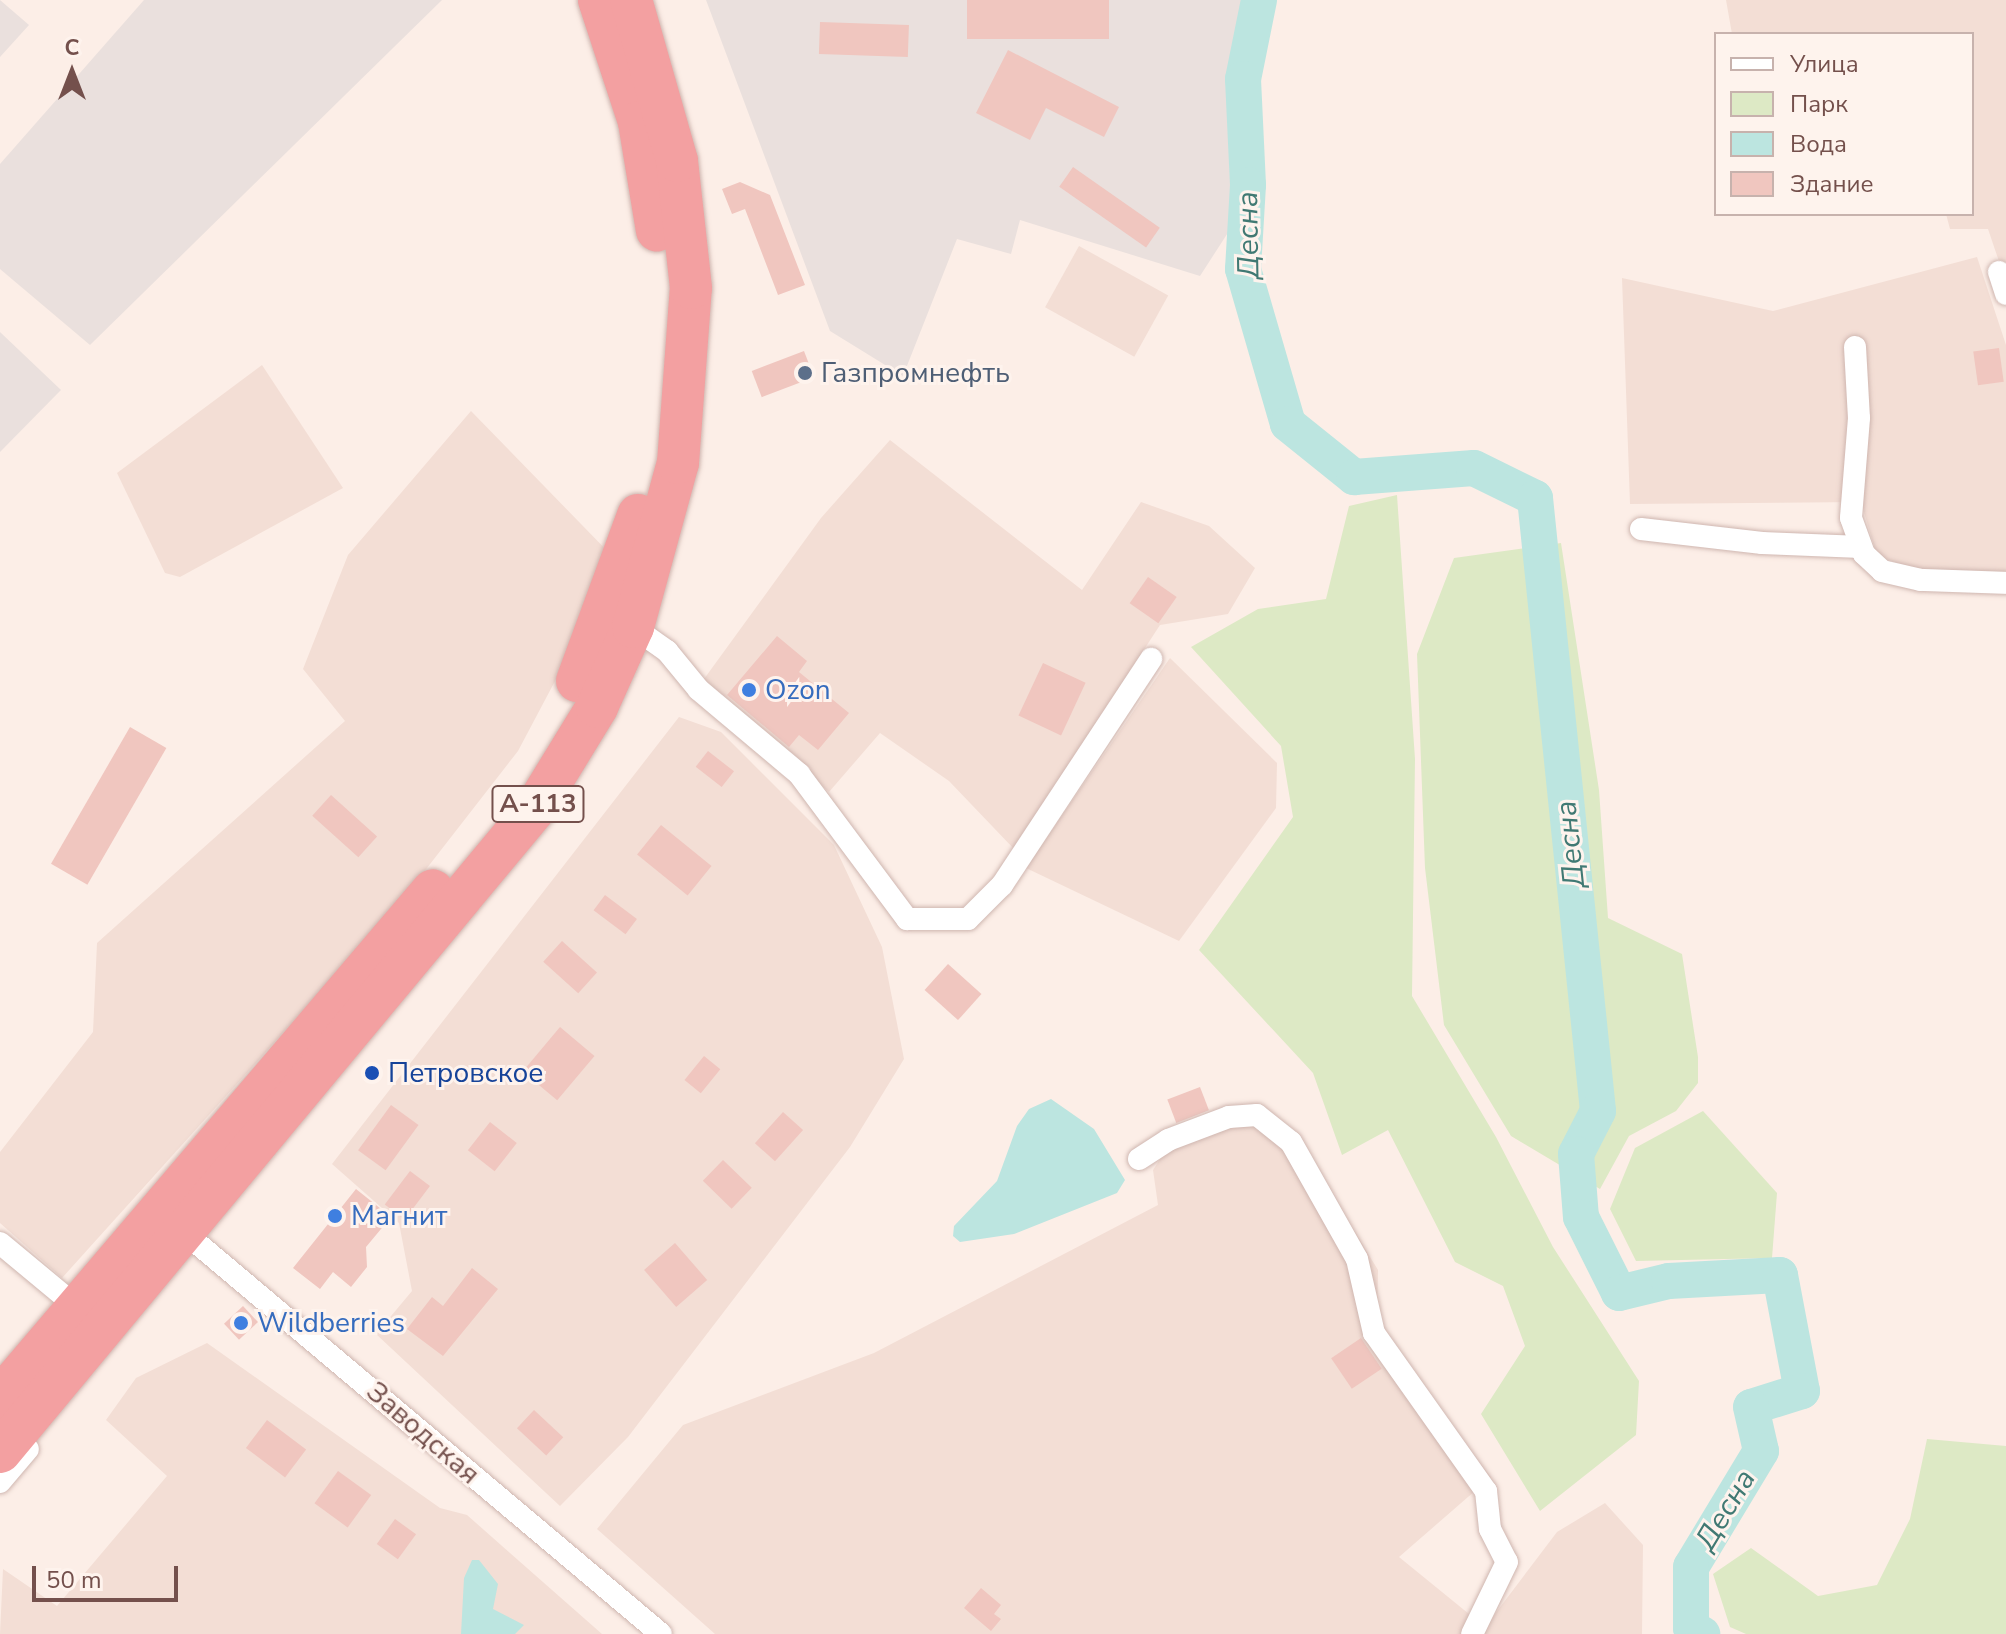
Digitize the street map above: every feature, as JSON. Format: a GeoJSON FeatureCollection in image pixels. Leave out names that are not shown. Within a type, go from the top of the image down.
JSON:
{"type":"FeatureCollection","features":[{"type":"Feature","properties":{"kind":"highway","name":"А-113"},"geometry":{"type":"LineString","coordinates":[[0,1398],[517,784],[571,694],[597,635],[639,514],[651,457],[663,297],[654,200],[639,122],[599,0]]}},
{"type":"Feature","properties":{"kind":"highway","name":"А-113"},"geometry":{"type":"LineString","coordinates":[[0,1452],[534,810],[597,707],[633,627],[678,463],[691,288],[677,161],[631,0]]}},
{"type":"Feature","properties":{"kind":"street"},"geometry":{"type":"LineString","coordinates":[[1999,272],[2006,294]]}},
{"type":"Feature","properties":{"kind":"street"},"geometry":{"type":"LineString","coordinates":[[1855,347],[1859,418],[1851,469],[1851,518],[1861,547],[1882,571],[1921,580],[2006,583]]}},
{"type":"Feature","properties":{"kind":"street"},"geometry":{"type":"LineString","coordinates":[[1641,529],[1762,543],[1861,547]]}},
{"type":"Feature","properties":{"kind":"street"},"geometry":{"type":"LineString","coordinates":[[633,627],[667,651],[699,690],[799,774],[907,919],[968,919],[1002,885],[1151,659]]}},
{"type":"Feature","properties":{"kind":"street"},"geometry":{"type":"LineString","coordinates":[[1139,1159],[1168,1140],[1229,1117],[1257,1115],[1291,1142],[1357,1259],[1374,1333],[1486,1491],[1490,1529],[1507,1562],[1472,1634]]}},
{"type":"Feature","properties":{"kind":"street","name":"Заводская"},"geometry":{"type":"LineString","coordinates":[[185,1233],[661,1634]]}},
{"type":"Feature","properties":{"kind":"street"},"geometry":{"type":"LineString","coordinates":[[0,1243],[76,1306]]}},
{"type":"Feature","properties":{"kind":"street"},"geometry":{"type":"LineString","coordinates":[[0,1482],[36,1439],[64,1377]]}},
{"type":"Feature","properties":{"kind":"shaded area"},"geometry":{"type":"Polygon","coordinates":[[[0,0],[29,25],[0,57],[0,0]]]}},
{"type":"Feature","properties":{"kind":"shaded area"},"geometry":{"type":"Polygon","coordinates":[[[144,0],[442,0],[90,345],[0,269],[0,164],[144,0]]]}},
{"type":"Feature","properties":{"kind":"shaded area"},"geometry":{"type":"Polygon","coordinates":[[[706,0],[1242,0],[1228,78],[1231,228],[1200,276],[1020,220],[1011,254],[957,239],[903,376],[830,331],[706,0]]]}},
{"type":"Feature","properties":{"kind":"shaded area"},"geometry":{"type":"Polygon","coordinates":[[[1726,0],[2006,0],[2006,282],[1988,229],[1950,229],[1947,216],[1974,216],[1974,32],[1732,32],[1726,0]]]}},
{"type":"Feature","properties":{"kind":"shaded area"},"geometry":{"type":"Polygon","coordinates":[[[1079,246],[1168,295],[1134,357],[1045,307],[1079,246]]]}},
{"type":"Feature","properties":{"kind":"shaded area"},"geometry":{"type":"Polygon","coordinates":[[[1977,257],[2006,345],[2006,589],[1979,590],[1877,556],[1861,502],[1630,504],[1622,278],[1773,311],[1977,257]]]}},
{"type":"Feature","properties":{"kind":"shaded area"},"geometry":{"type":"Polygon","coordinates":[[[0,332],[61,390],[0,452],[0,332]]]}},
{"type":"Feature","properties":{"kind":"shaded area"},"geometry":{"type":"Polygon","coordinates":[[[262,365],[343,488],[180,577],[165,573],[117,473],[262,365]]]}},
{"type":"Feature","properties":{"kind":"shaded area"},"geometry":{"type":"Polygon","coordinates":[[[471,411],[618,562],[518,751],[399,904],[62,1278],[0,1223],[0,1152],[93,1032],[97,943],[345,721],[303,669],[348,555],[471,411]]]}},
{"type":"Feature","properties":{"kind":"shaded area"},"geometry":{"type":"Polygon","coordinates":[[[890,440],[1082,590],[1141,502],[1209,526],[1255,568],[1228,614],[1160,625],[1014,849],[949,781],[880,733],[829,792],[704,679],[821,518],[890,440]]]}},
{"type":"Feature","properties":{"kind":"shaded area"},"geometry":{"type":"Polygon","coordinates":[[[1170,658],[1277,763],[1276,808],[1179,941],[1026,868],[1170,658]]]}},
{"type":"Feature","properties":{"kind":"shaded area"},"geometry":{"type":"Polygon","coordinates":[[[679,717],[721,732],[834,845],[882,947],[904,1059],[850,1147],[628,1437],[560,1506],[376,1334],[412,1291],[399,1223],[332,1164],[679,717]]]}},
{"type":"Feature","properties":{"kind":"shaded area"},"geometry":{"type":"Polygon","coordinates":[[[1251,1120],[1298,1138],[1378,1270],[1377,1333],[1491,1477],[1399,1557],[1485,1627],[1557,1532],[1605,1503],[1643,1545],[1642,1634],[715,1634],[597,1529],[683,1425],[874,1353],[1158,1205],[1153,1170],[1168,1147],[1251,1120]]]}},
{"type":"Feature","properties":{"kind":"shaded area"},"geometry":{"type":"Polygon","coordinates":[[[207,1343],[440,1508],[467,1515],[602,1634],[0,1634],[3,1569],[57,1606],[167,1476],[106,1420],[136,1378],[207,1343]]]}},
{"type":"Feature","properties":{"kind":"green space"},"geometry":{"type":"Polygon","coordinates":[[[1397,495],[1415,759],[1412,996],[1496,1137],[1553,1247],[1639,1381],[1636,1435],[1540,1511],[1481,1414],[1525,1346],[1503,1286],[1455,1262],[1388,1130],[1342,1155],[1313,1073],[1199,950],[1293,817],[1281,746],[1191,647],[1258,609],[1326,599],[1349,506],[1397,495]]]}},
{"type":"Feature","properties":{"kind":"green space"},"geometry":{"type":"Polygon","coordinates":[[[1561,543],[1599,790],[1608,918],[1682,954],[1698,1057],[1698,1083],[1676,1111],[1629,1136],[1600,1189],[1511,1136],[1444,1025],[1425,868],[1417,654],[1454,558],[1561,543]]]}},
{"type":"Feature","properties":{"kind":"green space"},"geometry":{"type":"Polygon","coordinates":[[[1703,1111],[1777,1193],[1772,1258],[1636,1261],[1610,1209],[1635,1148],[1703,1111]]]}},
{"type":"Feature","properties":{"kind":"green space"},"geometry":{"type":"Polygon","coordinates":[[[1927,1439],[2006,1446],[2006,1634],[1746,1634],[1730,1627],[1713,1574],[1751,1548],[1818,1596],[1877,1585],[1910,1519],[1927,1439]]]}},
{"type":"Feature","properties":{"kind":"water"},"geometry":{"type":"Polygon","coordinates":[[[1051,1099],[1094,1129],[1125,1180],[1117,1193],[1014,1234],[960,1242],[953,1236],[954,1226],[997,1181],[1017,1126],[1029,1109],[1051,1099]]]}},
{"type":"Feature","properties":{"kind":"water"},"geometry":{"type":"Polygon","coordinates":[[[472,1560],[479,1560],[498,1584],[493,1609],[524,1625],[515,1634],[461,1634],[464,1578],[472,1560]]]}},
{"type":"Feature","properties":{"kind":"building"},"geometry":{"type":"Polygon","coordinates":[[[967,0],[1109,0],[1109,39],[967,39],[967,0]]]}},
{"type":"Feature","properties":{"kind":"building"},"geometry":{"type":"Polygon","coordinates":[[[820,22],[909,25],[908,57],[819,54],[820,22]]]}},
{"type":"Feature","properties":{"kind":"building"},"geometry":{"type":"Polygon","coordinates":[[[1008,50],[1119,107],[1104,137],[1046,108],[1030,140],[976,113],[1008,50]]]}},
{"type":"Feature","properties":{"kind":"building"},"geometry":{"type":"Polygon","coordinates":[[[1073,167],[1160,228],[1146,247],[1059,187],[1073,167]]]}},
{"type":"Feature","properties":{"kind":"building"},"geometry":{"type":"Polygon","coordinates":[[[740,182],[770,195],[805,285],[778,295],[745,209],[732,214],[722,189],[740,182]]]}},
{"type":"Feature","properties":{"kind":"building"},"geometry":{"type":"Polygon","coordinates":[[[1999,348],[2004,382],[1978,385],[1973,352],[1999,348]]]}},
{"type":"Feature","properties":{"kind":"building"},"geometry":{"type":"Polygon","coordinates":[[[804,351],[814,377],[762,397],[752,371],[804,351]]]}},
{"type":"Feature","properties":{"kind":"building"},"geometry":{"type":"Polygon","coordinates":[[[1148,577],[1177,597],[1158,623],[1130,603],[1148,577]]]}},
{"type":"Feature","properties":{"kind":"building"},"geometry":{"type":"Polygon","coordinates":[[[777,636],[807,661],[799,672],[849,713],[818,750],[799,735],[789,747],[727,695],[777,636]]]}},
{"type":"Feature","properties":{"kind":"building"},"geometry":{"type":"Polygon","coordinates":[[[1043,663],[1086,683],[1061,735],[1018,716],[1043,663]]]}},
{"type":"Feature","properties":{"kind":"building"},"geometry":{"type":"Polygon","coordinates":[[[130,727],[166,748],[87,885],[51,864],[130,727]]]}},
{"type":"Feature","properties":{"kind":"building"},"geometry":{"type":"Polygon","coordinates":[[[708,751],[734,771],[722,787],[696,767],[708,751]]]}},
{"type":"Feature","properties":{"kind":"building"},"geometry":{"type":"Polygon","coordinates":[[[331,795],[377,836],[358,857],[312,816],[331,795]]]}},
{"type":"Feature","properties":{"kind":"building"},"geometry":{"type":"Polygon","coordinates":[[[661,825],[712,866],[688,895],[637,855],[661,825]]]}},
{"type":"Feature","properties":{"kind":"building"},"geometry":{"type":"Polygon","coordinates":[[[605,895],[637,919],[626,934],[594,910],[605,895]]]}},
{"type":"Feature","properties":{"kind":"building"},"geometry":{"type":"Polygon","coordinates":[[[562,941],[597,972],[578,993],[543,962],[562,941]]]}},
{"type":"Feature","properties":{"kind":"building"},"geometry":{"type":"Polygon","coordinates":[[[948,964],[981,994],[958,1020],[925,990],[948,964]]]}},
{"type":"Feature","properties":{"kind":"building"},"geometry":{"type":"Polygon","coordinates":[[[560,1027],[594,1056],[557,1100],[523,1071],[560,1027]]]}},
{"type":"Feature","properties":{"kind":"building"},"geometry":{"type":"Polygon","coordinates":[[[704,1056],[720,1069],[701,1093],[684,1080],[704,1056]]]}},
{"type":"Feature","properties":{"kind":"building"},"geometry":{"type":"Polygon","coordinates":[[[1200,1087],[1209,1110],[1176,1123],[1167,1100],[1200,1087]]]}},
{"type":"Feature","properties":{"kind":"building"},"geometry":{"type":"Polygon","coordinates":[[[391,1105],[419,1125],[386,1170],[358,1150],[391,1105]]]}},
{"type":"Feature","properties":{"kind":"building"},"geometry":{"type":"Polygon","coordinates":[[[783,1112],[803,1130],[775,1161],[755,1143],[783,1112]]]}},
{"type":"Feature","properties":{"kind":"building"},"geometry":{"type":"Polygon","coordinates":[[[490,1122],[517,1143],[495,1171],[468,1150],[490,1122]]]}},
{"type":"Feature","properties":{"kind":"building"},"geometry":{"type":"Polygon","coordinates":[[[723,1160],[752,1188],[732,1209],[703,1181],[723,1160]]]}},
{"type":"Feature","properties":{"kind":"building"},"geometry":{"type":"Polygon","coordinates":[[[410,1171],[430,1186],[405,1220],[385,1205],[410,1171]]]}},
{"type":"Feature","properties":{"kind":"building"},"geometry":{"type":"Polygon","coordinates":[[[356,1189],[391,1217],[366,1247],[367,1267],[351,1287],[333,1272],[320,1289],[293,1268],[356,1189]]]}},
{"type":"Feature","properties":{"kind":"building"},"geometry":{"type":"Polygon","coordinates":[[[675,1243],[707,1280],[676,1307],[644,1270],[675,1243]]]}},
{"type":"Feature","properties":{"kind":"building"},"geometry":{"type":"Polygon","coordinates":[[[472,1268],[498,1289],[443,1356],[407,1329],[432,1297],[443,1306],[472,1268]]]}},
{"type":"Feature","properties":{"kind":"building","name":"Wildberries"},"geometry":{"type":"Polygon","coordinates":[[[243,1306],[258,1322],[239,1340],[224,1324],[243,1306]]]}},
{"type":"Feature","properties":{"kind":"building"},"geometry":{"type":"Polygon","coordinates":[[[1361,1338],[1382,1369],[1352,1389],[1331,1358],[1361,1338]]]}},
{"type":"Feature","properties":{"kind":"building"},"geometry":{"type":"Polygon","coordinates":[[[534,1410],[563,1437],[546,1456],[517,1428],[534,1410]]]}},
{"type":"Feature","properties":{"kind":"building"},"geometry":{"type":"Polygon","coordinates":[[[267,1420],[306,1449],[285,1477],[246,1448],[267,1420]]]}},
{"type":"Feature","properties":{"kind":"building"},"geometry":{"type":"Polygon","coordinates":[[[338,1471],[371,1495],[348,1527],[314,1503],[338,1471]]]}},
{"type":"Feature","properties":{"kind":"building"},"geometry":{"type":"Polygon","coordinates":[[[395,1519],[416,1534],[398,1559],[377,1544],[395,1519]]]}},
{"type":"Feature","properties":{"kind":"building"},"geometry":{"type":"Polygon","coordinates":[[[981,1588],[1001,1605],[994,1614],[1001,1619],[991,1631],[964,1608],[981,1588]]]}},
{"type":"Feature","properties":{"kind":"waterway","name":"Десна"},"geometry":{"type":"LineString","coordinates":[[1259,0],[1243,79],[1248,185],[1243,269],[1288,424],[1354,477],[1474,468],[1535,498],[1598,1111],[1576,1154],[1581,1217],[1619,1293],[1669,1281],[1780,1275],[1802,1391],[1751,1407],[1761,1451],[1691,1567],[1691,1628],[1702,1634]]}},
{"type":"Feature","properties":{"kind":"place","name":"Газпромнефть"},"geometry":{"type":"Point","coordinates":[805,373]}},
{"type":"Feature","properties":{"kind":"place","name":"Ozon"},"geometry":{"type":"Point","coordinates":[749,690]}},
{"type":"Feature","properties":{"kind":"place","name":"Петровское"},"geometry":{"type":"Point","coordinates":[372,1073]}},
{"type":"Feature","properties":{"kind":"place","name":"Магнит"},"geometry":{"type":"Point","coordinates":[335,1216]}},
{"type":"Feature","properties":{"kind":"place","name":"Wildberries"},"geometry":{"type":"Point","coordinates":[241,1323]}}]}
